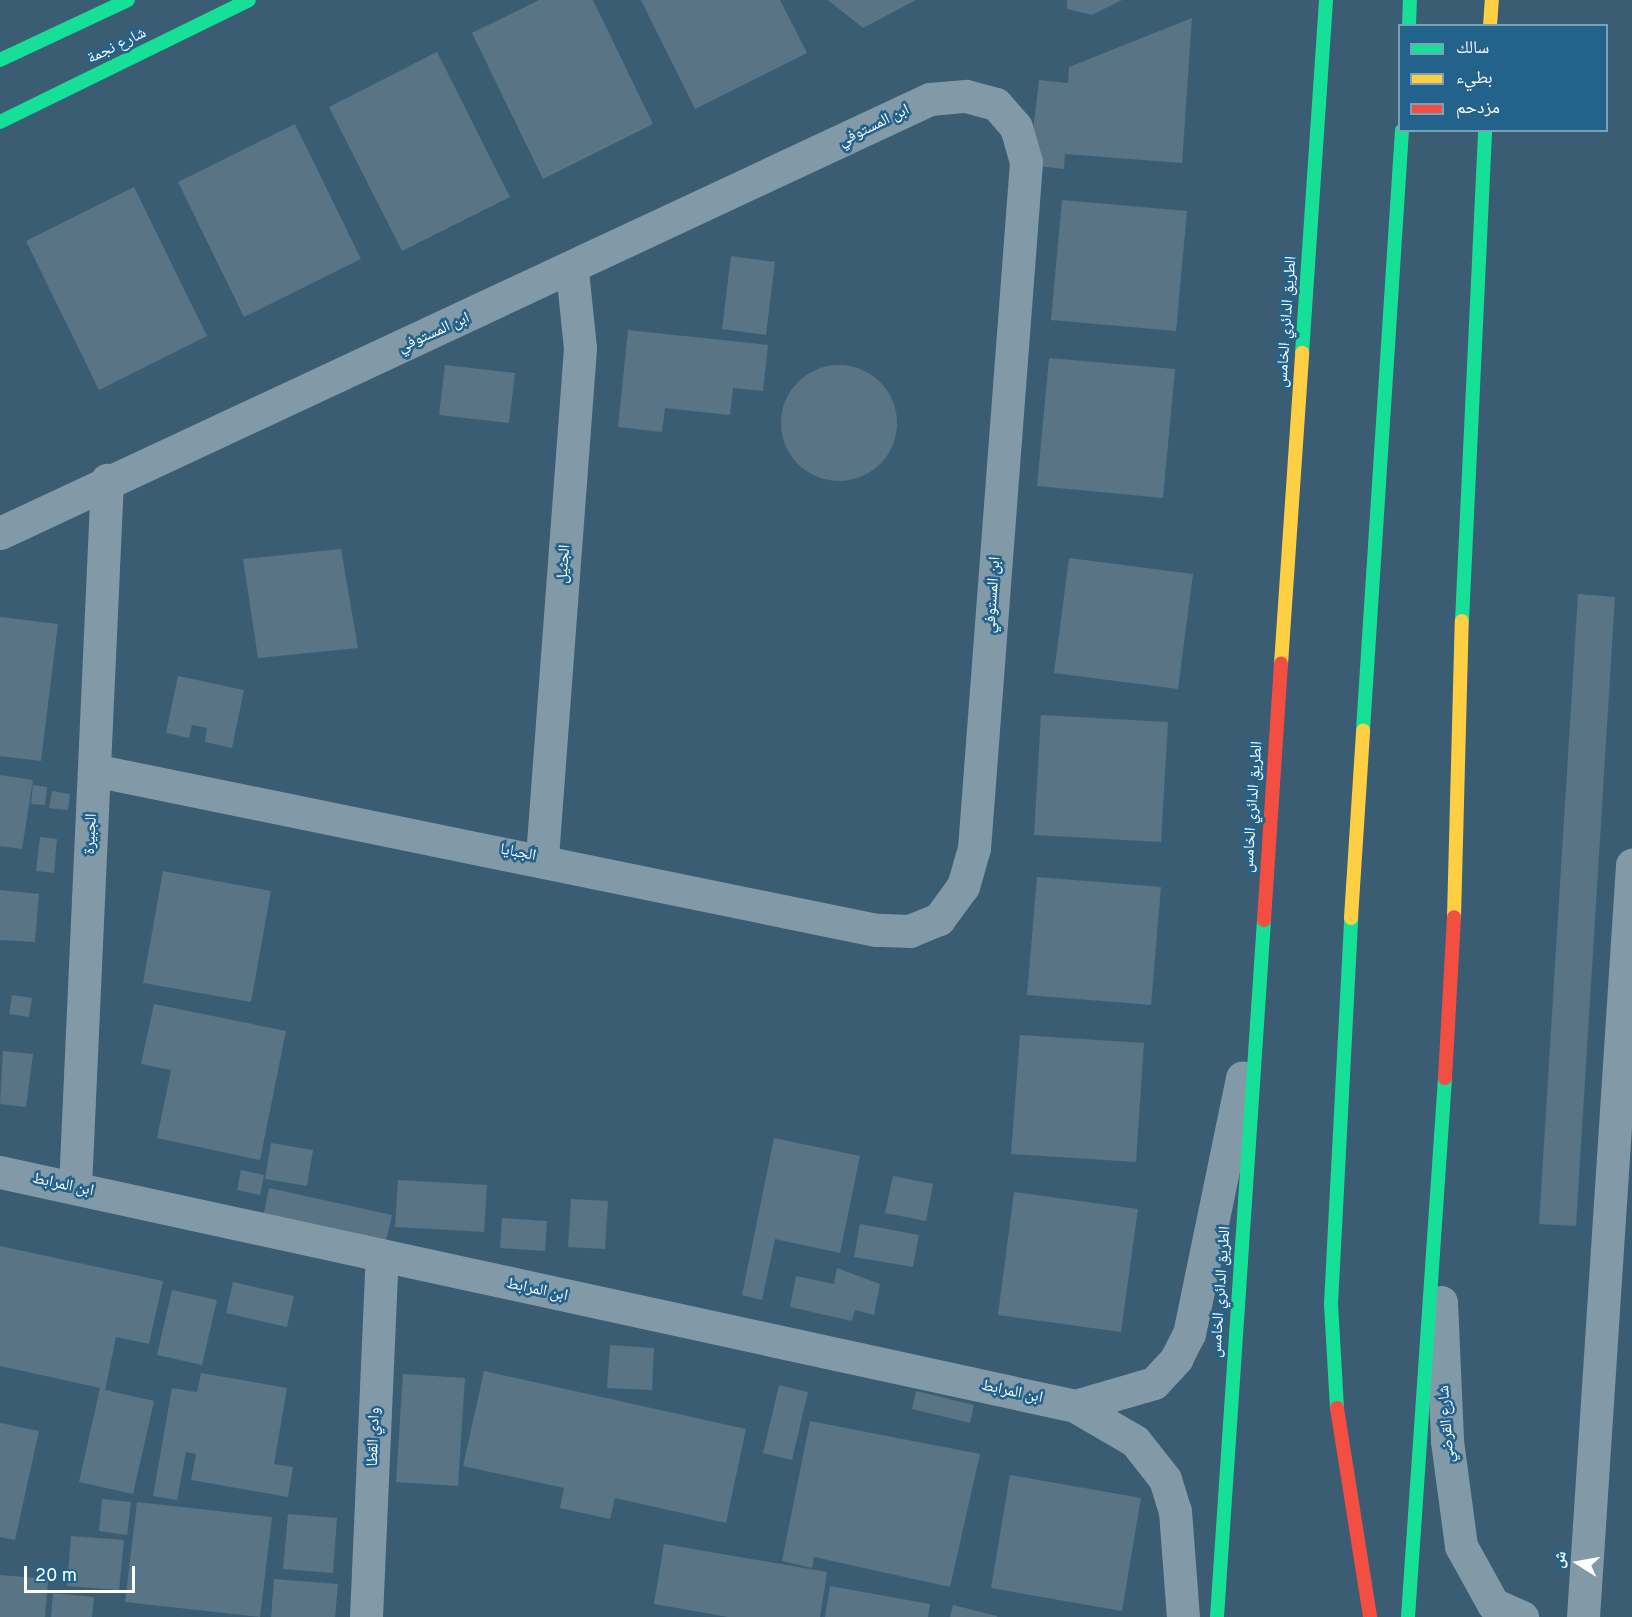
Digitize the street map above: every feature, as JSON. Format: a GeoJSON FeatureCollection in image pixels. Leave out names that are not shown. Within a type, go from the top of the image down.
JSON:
{"type":"FeatureCollection","features":[{"type":"Feature","properties":{"kind":"main road"},"geometry":{"type":"LineString","coordinates":[[0,60],[128,0]]}},
{"type":"Feature","properties":{"kind":"main road","name":"شارع نجمة"},"geometry":{"type":"LineString","coordinates":[[0,122],[249,0]]}},
{"type":"Feature","properties":{"kind":"main road","name":"الطريق الدائري الخامس"},"geometry":{"type":"LineString","coordinates":[[1217,1617],[1256,1004],[1326,0]]}},
{"type":"Feature","properties":{"kind":"main road"},"geometry":{"type":"LineString","coordinates":[[1409,24],[1410,0]]}},
{"type":"Feature","properties":{"kind":"main road"},"geometry":{"type":"LineString","coordinates":[[1490,24],[1492,0]]}},
{"type":"Feature","properties":{"kind":"main road"},"geometry":{"type":"LineString","coordinates":[[1370,1617],[1339,1440],[1331,1304],[1336,1145],[1402,132]]}},
{"type":"Feature","properties":{"kind":"main road"},"geometry":{"type":"LineString","coordinates":[[1408,1617],[1453,957],[1463,597],[1485,132]]}},
{"type":"Feature","properties":{"kind":"street","name":"ابن المستوفي"},"geometry":{"type":"LineString","coordinates":[[0,533],[107,480],[572,271],[930,99],[966,96],[996,104],[1016,127],[1026,162],[974,848],[963,886],[939,919]]}},
{"type":"Feature","properties":{"kind":"street","name":"الجثيل"},"geometry":{"type":"LineString","coordinates":[[542,857],[580,348],[572,271]]}},
{"type":"Feature","properties":{"kind":"street","name":"الجبيرة"},"geometry":{"type":"LineString","coordinates":[[75,1187],[107,480]]}},
{"type":"Feature","properties":{"kind":"street","name":"الجبايا"},"geometry":{"type":"LineString","coordinates":[[94,770],[542,857],[876,930],[910,931],[939,919]]}},
{"type":"Feature","properties":{"kind":"street"},"geometry":{"type":"LineString","coordinates":[[1583,1617],[1632,865]]}},
{"type":"Feature","properties":{"kind":"street","name":"ابن المرابط"},"geometry":{"type":"LineString","coordinates":[[1075,1406],[1154,1383],[1176,1359],[1190,1334],[1256,1004]]}},
{"type":"Feature","properties":{"kind":"street","name":"ابن المرابط"},"geometry":{"type":"LineString","coordinates":[[0,1172],[1075,1406],[1135,1441],[1165,1479],[1175,1511],[1184,1617]]}},
{"type":"Feature","properties":{"kind":"street","name":"شارع القرضي"},"geometry":{"type":"LineString","coordinates":[[1436,1204],[1448,1441],[1461,1546],[1493,1604],[1522,1617]]}},
{"type":"Feature","properties":{"kind":"street","name":"وادي القطا"},"geometry":{"type":"LineString","coordinates":[[366,1617],[382,1256]]}},
{"type":"Feature","properties":{"kind":"building"},"geometry":{"type":"Polygon","coordinates":[[[539,0],[593,0],[653,124],[543,179],[472,33],[539,0]]]}},
{"type":"Feature","properties":{"kind":"building"},"geometry":{"type":"Polygon","coordinates":[[[641,0],[780,0],[807,53],[695,109],[641,0]]]}},
{"type":"Feature","properties":{"kind":"building"},"geometry":{"type":"Polygon","coordinates":[[[828,0],[916,0],[863,28],[828,0]]]}},
{"type":"Feature","properties":{"kind":"building"},"geometry":{"type":"Polygon","coordinates":[[[1067,0],[1122,0],[1092,15],[1067,9],[1067,0]]]}},
{"type":"Feature","properties":{"kind":"building"},"geometry":{"type":"Polygon","coordinates":[[[1192,18],[1182,163],[1065,154],[1064,169],[1029,165],[1039,80],[1068,83],[1069,67],[1192,18]]]}},
{"type":"Feature","properties":{"kind":"building"},"geometry":{"type":"Polygon","coordinates":[[[437,52],[510,197],[402,251],[329,107],[437,52]]]}},
{"type":"Feature","properties":{"kind":"building"},"geometry":{"type":"Polygon","coordinates":[[[295,124],[361,259],[244,317],[178,182],[295,124]]]}},
{"type":"Feature","properties":{"kind":"building"},"geometry":{"type":"Polygon","coordinates":[[[134,187],[207,336],[99,390],[26,241],[134,187]]]}},
{"type":"Feature","properties":{"kind":"building"},"geometry":{"type":"Polygon","coordinates":[[[1062,200],[1187,211],[1176,331],[1051,320],[1062,200]]]}},
{"type":"Feature","properties":{"kind":"building"},"geometry":{"type":"Polygon","coordinates":[[[731,256],[775,262],[766,335],[722,329],[731,256]]]}},
{"type":"Feature","properties":{"kind":"building"},"geometry":{"type":"Polygon","coordinates":[[[628,330],[768,345],[763,391],[733,388],[730,415],[665,408],[662,432],[618,427],[628,330]]]}},
{"type":"Feature","properties":{"kind":"building"},"geometry":{"type":"Polygon","coordinates":[[[1049,358],[1175,369],[1163,498],[1037,486],[1049,358]]]}},
{"type":"Feature","properties":{"kind":"building"},"geometry":{"type":"Polygon","coordinates":[[[445,365],[515,373],[509,423],[439,415],[445,365]]]}},
{"type":"Feature","properties":{"kind":"building"},"geometry":{"type":"Polygon","coordinates":[[[839,365],[861,369],[880,382],[893,401],[897,423],[893,445],[880,464],[861,477],[839,481],[817,477],[798,464],[785,445],[781,423],[785,401],[798,382],[817,369],[839,365]]]}},
{"type":"Feature","properties":{"kind":"building"},"geometry":{"type":"Polygon","coordinates":[[[341,549],[358,648],[258,658],[243,559],[341,549]]]}},
{"type":"Feature","properties":{"kind":"building"},"geometry":{"type":"Polygon","coordinates":[[[1069,558],[1193,574],[1178,689],[1054,673],[1069,558]]]}},
{"type":"Feature","properties":{"kind":"building"},"geometry":{"type":"Polygon","coordinates":[[[1578,594],[1615,597],[1576,1226],[1539,1224],[1578,594]]]}},
{"type":"Feature","properties":{"kind":"building"},"geometry":{"type":"Polygon","coordinates":[[[0,617],[58,624],[41,761],[0,756],[0,617]]]}},
{"type":"Feature","properties":{"kind":"building"},"geometry":{"type":"Polygon","coordinates":[[[178,676],[244,690],[232,748],[205,742],[207,728],[192,725],[189,738],[166,733],[178,676]]]}},
{"type":"Feature","properties":{"kind":"building"},"geometry":{"type":"Polygon","coordinates":[[[1041,715],[1168,722],[1161,842],[1034,835],[1041,715]]]}},
{"type":"Feature","properties":{"kind":"building"},"geometry":{"type":"Polygon","coordinates":[[[0,775],[33,780],[22,849],[0,846],[0,775]]]}},
{"type":"Feature","properties":{"kind":"building"},"geometry":{"type":"Polygon","coordinates":[[[33,785],[47,787],[45,805],[31,804],[33,785]]]}},
{"type":"Feature","properties":{"kind":"building"},"geometry":{"type":"Polygon","coordinates":[[[52,791],[70,794],[68,810],[49,808],[52,791]]]}},
{"type":"Feature","properties":{"kind":"building"},"geometry":{"type":"Polygon","coordinates":[[[40,837],[57,839],[54,873],[36,871],[40,837]]]}},
{"type":"Feature","properties":{"kind":"building"},"geometry":{"type":"Polygon","coordinates":[[[163,871],[271,891],[251,1002],[143,983],[163,871]]]}},
{"type":"Feature","properties":{"kind":"building"},"geometry":{"type":"Polygon","coordinates":[[[1037,877],[1161,887],[1151,1005],[1027,995],[1037,877]]]}},
{"type":"Feature","properties":{"kind":"building"},"geometry":{"type":"Polygon","coordinates":[[[0,890],[39,894],[35,942],[0,940],[0,890]]]}},
{"type":"Feature","properties":{"kind":"building"},"geometry":{"type":"Polygon","coordinates":[[[12,995],[32,998],[29,1017],[9,1014],[12,995]]]}},
{"type":"Feature","properties":{"kind":"building"},"geometry":{"type":"Polygon","coordinates":[[[154,1004],[286,1031],[260,1160],[157,1138],[171,1070],[141,1064],[154,1004]]]}},
{"type":"Feature","properties":{"kind":"building"},"geometry":{"type":"Polygon","coordinates":[[[1020,1035],[1144,1043],[1136,1162],[1011,1154],[1020,1035]]]}},
{"type":"Feature","properties":{"kind":"building"},"geometry":{"type":"Polygon","coordinates":[[[3,1051],[33,1054],[26,1107],[0,1104],[3,1051]]]}},
{"type":"Feature","properties":{"kind":"building"},"geometry":{"type":"Polygon","coordinates":[[[774,1138],[860,1156],[840,1253],[775,1239],[762,1300],[742,1295],[774,1138]]]}},
{"type":"Feature","properties":{"kind":"building"},"geometry":{"type":"Polygon","coordinates":[[[271,1143],[313,1150],[307,1186],[265,1179],[271,1143]]]}},
{"type":"Feature","properties":{"kind":"building"},"geometry":{"type":"Polygon","coordinates":[[[241,1170],[264,1175],[260,1195],[237,1190],[241,1170]]]}},
{"type":"Feature","properties":{"kind":"building"},"geometry":{"type":"Polygon","coordinates":[[[893,1176],[933,1184],[926,1221],[885,1213],[893,1176]]]}},
{"type":"Feature","properties":{"kind":"building"},"geometry":{"type":"Polygon","coordinates":[[[398,1180],[487,1185],[484,1232],[395,1227],[398,1180]]]}},
{"type":"Feature","properties":{"kind":"building"},"geometry":{"type":"Polygon","coordinates":[[[269,1188],[392,1215],[385,1245],[263,1217],[269,1188]]]}},
{"type":"Feature","properties":{"kind":"building"},"geometry":{"type":"Polygon","coordinates":[[[1014,1192],[1138,1209],[1121,1332],[998,1315],[1014,1192]]]}},
{"type":"Feature","properties":{"kind":"building"},"geometry":{"type":"Polygon","coordinates":[[[571,1199],[608,1201],[605,1249],[568,1247],[571,1199]]]}},
{"type":"Feature","properties":{"kind":"building"},"geometry":{"type":"Polygon","coordinates":[[[502,1218],[547,1221],[545,1251],[500,1248],[502,1218]]]}},
{"type":"Feature","properties":{"kind":"building"},"geometry":{"type":"Polygon","coordinates":[[[860,1224],[919,1235],[913,1267],[854,1257],[860,1224]]]}},
{"type":"Feature","properties":{"kind":"building"},"geometry":{"type":"Polygon","coordinates":[[[0,1246],[163,1281],[149,1344],[116,1337],[105,1390],[154,1401],[133,1494],[79,1482],[100,1388],[0,1366],[0,1246]]]}},
{"type":"Feature","properties":{"kind":"building"},"geometry":{"type":"Polygon","coordinates":[[[837,1268],[880,1284],[874,1315],[855,1310],[852,1321],[790,1307],[796,1276],[834,1284],[837,1268]]]}},
{"type":"Feature","properties":{"kind":"building"},"geometry":{"type":"Polygon","coordinates":[[[233,1282],[294,1296],[287,1327],[226,1313],[233,1282]]]}},
{"type":"Feature","properties":{"kind":"building"},"geometry":{"type":"Polygon","coordinates":[[[172,1290],[217,1300],[202,1365],[157,1355],[172,1290]]]}},
{"type":"Feature","properties":{"kind":"building"},"geometry":{"type":"Polygon","coordinates":[[[610,1345],[654,1348],[652,1390],[607,1388],[610,1345]]]}},
{"type":"Feature","properties":{"kind":"building"},"geometry":{"type":"Polygon","coordinates":[[[484,1371],[746,1429],[726,1523],[615,1498],[610,1519],[560,1508],[564,1488],[463,1466],[484,1371]]]}},
{"type":"Feature","properties":{"kind":"building"},"geometry":{"type":"Polygon","coordinates":[[[201,1373],[287,1388],[274,1464],[293,1467],[288,1497],[191,1480],[196,1454],[186,1452],[177,1500],[153,1496],[172,1388],[197,1392],[201,1373]]]}},
{"type":"Feature","properties":{"kind":"building"},"geometry":{"type":"Polygon","coordinates":[[[403,1374],[465,1378],[458,1486],[396,1482],[403,1374]]]}},
{"type":"Feature","properties":{"kind":"building"},"geometry":{"type":"Polygon","coordinates":[[[779,1385],[808,1392],[792,1460],[763,1453],[779,1385]]]}},
{"type":"Feature","properties":{"kind":"building"},"geometry":{"type":"Polygon","coordinates":[[[916,1391],[974,1405],[970,1423],[912,1409],[916,1391]]]}},
{"type":"Feature","properties":{"kind":"building"},"geometry":{"type":"Polygon","coordinates":[[[810,1421],[980,1454],[950,1587],[814,1557],[812,1568],[782,1561],[810,1421]]]}},
{"type":"Feature","properties":{"kind":"building"},"geometry":{"type":"Polygon","coordinates":[[[0,1423],[39,1431],[15,1540],[0,1537],[0,1423]]]}},
{"type":"Feature","properties":{"kind":"building"},"geometry":{"type":"Polygon","coordinates":[[[1010,1475],[1141,1498],[1122,1611],[991,1588],[1010,1475]]]}},
{"type":"Feature","properties":{"kind":"building"},"geometry":{"type":"Polygon","coordinates":[[[102,1499],[131,1502],[127,1535],[99,1531],[102,1499]]]}},
{"type":"Feature","properties":{"kind":"building"},"geometry":{"type":"Polygon","coordinates":[[[137,1502],[272,1517],[260,1617],[125,1602],[137,1502]]]}},
{"type":"Feature","properties":{"kind":"building"},"geometry":{"type":"Polygon","coordinates":[[[288,1514],[337,1518],[333,1573],[283,1569],[288,1514]]]}},
{"type":"Feature","properties":{"kind":"building"},"geometry":{"type":"Polygon","coordinates":[[[71,1536],[124,1540],[119,1590],[67,1586],[71,1536]]]}},
{"type":"Feature","properties":{"kind":"building"},"geometry":{"type":"Polygon","coordinates":[[[664,1544],[827,1572],[820,1617],[728,1617],[654,1604],[664,1544]]]}},
{"type":"Feature","properties":{"kind":"building"},"geometry":{"type":"Polygon","coordinates":[[[0,1575],[48,1579],[45,1617],[0,1617],[0,1575]]]}},
{"type":"Feature","properties":{"kind":"building"},"geometry":{"type":"Polygon","coordinates":[[[274,1579],[338,1584],[335,1617],[271,1617],[274,1579]]]}},
{"type":"Feature","properties":{"kind":"building"},"geometry":{"type":"Polygon","coordinates":[[[830,1586],[930,1604],[928,1617],[825,1617],[830,1586]]]}},
{"type":"Feature","properties":{"kind":"building"},"geometry":{"type":"Polygon","coordinates":[[[53,1593],[94,1597],[92,1617],[51,1617],[53,1593]]]}},
{"type":"Feature","properties":{"kind":"building"},"geometry":{"type":"Polygon","coordinates":[[[953,1605],[997,1616],[997,1617],[950,1617],[953,1605]]]}},
{"type":"Feature","properties":{"kind":"traffic: fast"},"geometry":{"type":"LineString","coordinates":[[0,60],[128,0]]}},
{"type":"Feature","properties":{"kind":"traffic: fast"},"geometry":{"type":"LineString","coordinates":[[0,122],[249,0]]}},
{"type":"Feature","properties":{"kind":"traffic: fast"},"geometry":{"type":"LineString","coordinates":[[1302,353],[1326,0]]}},
{"type":"Feature","properties":{"kind":"traffic: fast"},"geometry":{"type":"LineString","coordinates":[[1409,24],[1410,0]]}},
{"type":"Feature","properties":{"kind":"traffic: fast"},"geometry":{"type":"LineString","coordinates":[[1363,730],[1402,132]]}},
{"type":"Feature","properties":{"kind":"traffic: fast"},"geometry":{"type":"LineString","coordinates":[[1462,621],[1485,132]]}},
{"type":"Feature","properties":{"kind":"traffic: fast"},"geometry":{"type":"LineString","coordinates":[[1337,1408],[1331,1304],[1351,918]]}},
{"type":"Feature","properties":{"kind":"traffic: fast"},"geometry":{"type":"LineString","coordinates":[[1217,1617],[1264,920]]}},
{"type":"Feature","properties":{"kind":"traffic: fast"},"geometry":{"type":"LineString","coordinates":[[1408,1617],[1445,1078]]}},
{"type":"Feature","properties":{"kind":"traffic: slow"},"geometry":{"type":"LineString","coordinates":[[1490,24],[1492,0]]}},
{"type":"Feature","properties":{"kind":"traffic: slow"},"geometry":{"type":"LineString","coordinates":[[1281,664],[1302,353]]}},
{"type":"Feature","properties":{"kind":"traffic: slow"},"geometry":{"type":"LineString","coordinates":[[1454,917],[1462,621]]}},
{"type":"Feature","properties":{"kind":"traffic: slow"},"geometry":{"type":"LineString","coordinates":[[1351,918],[1363,730]]}},
{"type":"Feature","properties":{"kind":"traffic: jam"},"geometry":{"type":"LineString","coordinates":[[1264,920],[1281,664]]}},
{"type":"Feature","properties":{"kind":"traffic: jam"},"geometry":{"type":"LineString","coordinates":[[1445,1078],[1454,917]]}},
{"type":"Feature","properties":{"kind":"traffic: jam"},"geometry":{"type":"LineString","coordinates":[[1337,1408],[1370,1617]]}}]}
